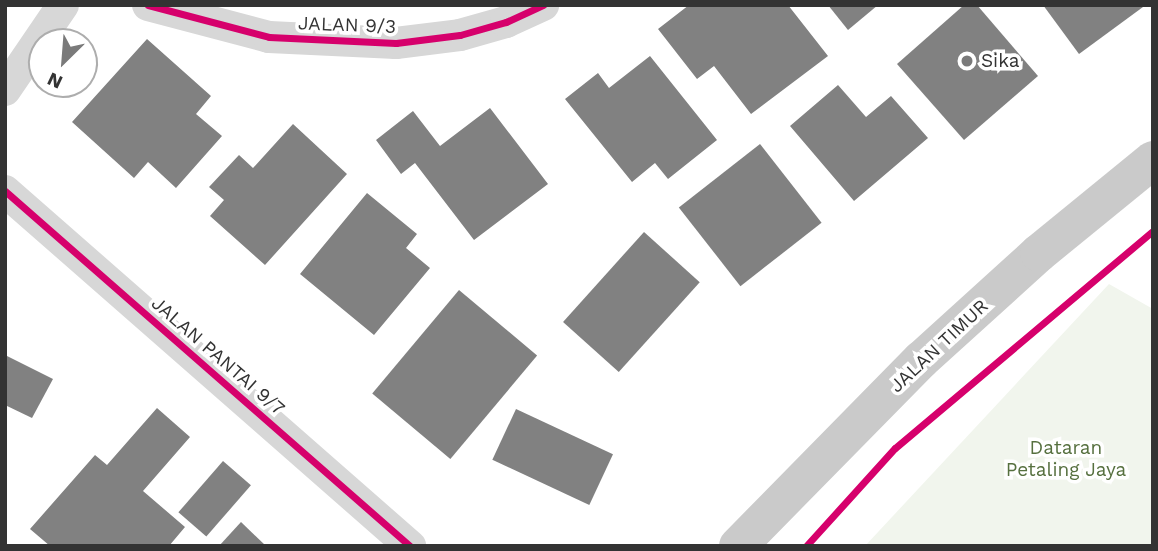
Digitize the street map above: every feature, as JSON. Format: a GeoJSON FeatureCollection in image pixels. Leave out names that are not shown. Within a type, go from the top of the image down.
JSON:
{"type":"FeatureCollection","features":[{"type":"Feature","properties":{"kind":"main road","name":"JALAN TIMUR"},"geometry":{"type":"LineString","coordinates":[[737,546],[921,360],[1039,253],[1153,160]]}},
{"type":"Feature","properties":{"kind":"street"},"geometry":{"type":"LineString","coordinates":[[5,90],[63,5]]}},
{"type":"Feature","properties":{"kind":"street","name":"JALAN 9/3"},"geometry":{"type":"LineString","coordinates":[[148,5],[269,37],[396,43],[460,35],[506,23],[543,5]]}},
{"type":"Feature","properties":{"kind":"street","name":"JALAN PANTAI 9/7"},"geometry":{"type":"LineString","coordinates":[[5,191],[410,546]]}},
{"type":"Feature","properties":{"kind":"green space","name":"Dataran Petaling Jaya"},"geometry":{"type":"Polygon","coordinates":[[[1109,284],[1153,309],[1153,546],[865,546],[1109,284]]]}},
{"type":"Feature","properties":{"kind":"building"},"geometry":{"type":"Polygon","coordinates":[[[689,5],[788,5],[828,56],[751,114],[714,66],[697,79],[658,29],[689,5]]]}},
{"type":"Feature","properties":{"kind":"building"},"geometry":{"type":"Polygon","coordinates":[[[828,5],[878,5],[848,30],[828,5]]]}},
{"type":"Feature","properties":{"kind":"building"},"geometry":{"type":"Polygon","coordinates":[[[964,5],[977,5],[1038,76],[964,140],[897,64],[964,5]]]}},
{"type":"Feature","properties":{"kind":"building"},"geometry":{"type":"Polygon","coordinates":[[[1043,5],[1142,5],[1143,7],[1079,54],[1043,5]]]}},
{"type":"Feature","properties":{"kind":"building"},"geometry":{"type":"Polygon","coordinates":[[[147,39],[211,96],[196,114],[222,136],[176,188],[148,162],[134,178],[72,122],[94,98],[98,98],[98,93],[147,39]]]}},
{"type":"Feature","properties":{"kind":"building"},"geometry":{"type":"Polygon","coordinates":[[[650,56],[717,140],[668,179],[655,163],[632,182],[565,99],[598,73],[609,88],[650,56]]]}},
{"type":"Feature","properties":{"kind":"building"},"geometry":{"type":"Polygon","coordinates":[[[838,85],[866,117],[891,96],[928,138],[854,201],[790,126],[838,85]]]}},
{"type":"Feature","properties":{"kind":"building"},"geometry":{"type":"Polygon","coordinates":[[[490,108],[548,184],[474,240],[415,163],[401,174],[376,140],[413,111],[440,146],[490,108]]]}},
{"type":"Feature","properties":{"kind":"building"},"geometry":{"type":"Polygon","coordinates":[[[293,124],[347,174],[265,265],[210,216],[224,200],[209,187],[239,155],[253,168],[293,124]]]}},
{"type":"Feature","properties":{"kind":"building"},"geometry":{"type":"Polygon","coordinates":[[[760,144],[822,223],[740,286],[679,207],[760,144]]]}},
{"type":"Feature","properties":{"kind":"building"},"geometry":{"type":"Polygon","coordinates":[[[367,193],[417,234],[406,248],[430,268],[374,335],[300,274],[367,193]]]}},
{"type":"Feature","properties":{"kind":"building"},"geometry":{"type":"Polygon","coordinates":[[[644,232],[700,282],[619,372],[563,322],[644,232]]]}},
{"type":"Feature","properties":{"kind":"building"},"geometry":{"type":"Polygon","coordinates":[[[459,290],[537,356],[450,459],[372,393],[459,290]]]}},
{"type":"Feature","properties":{"kind":"building"},"geometry":{"type":"Polygon","coordinates":[[[5,355],[53,379],[32,418],[5,405],[5,355]]]}},
{"type":"Feature","properties":{"kind":"building"},"geometry":{"type":"Polygon","coordinates":[[[157,408],[190,437],[143,491],[185,527],[169,546],[50,546],[30,529],[95,455],[107,465],[157,408]]]}},
{"type":"Feature","properties":{"kind":"building"},"geometry":{"type":"Polygon","coordinates":[[[516,409],[613,454],[589,505],[492,460],[516,409]]]}},
{"type":"Feature","properties":{"kind":"building"},"geometry":{"type":"Polygon","coordinates":[[[223,461],[251,485],[206,537],[178,512],[223,461]]]}},
{"type":"Feature","properties":{"kind":"building"},"geometry":{"type":"Polygon","coordinates":[[[241,522],[266,546],[219,546],[241,522]]]}},
{"type":"Feature","properties":{"kind":"cycle path"},"geometry":{"type":"LineString","coordinates":[[148,5],[269,37],[396,43],[460,35],[506,22],[543,5]]}},
{"type":"Feature","properties":{"kind":"cycle path"},"geometry":{"type":"LineString","coordinates":[[5,191],[410,546]]}},
{"type":"Feature","properties":{"kind":"cycle path"},"geometry":{"type":"LineString","coordinates":[[806,546],[895,448],[1153,231]]}},
{"type":"Feature","properties":{"kind":"place","name":"Sika"},"geometry":{"type":"Point","coordinates":[967,61]}}]}
